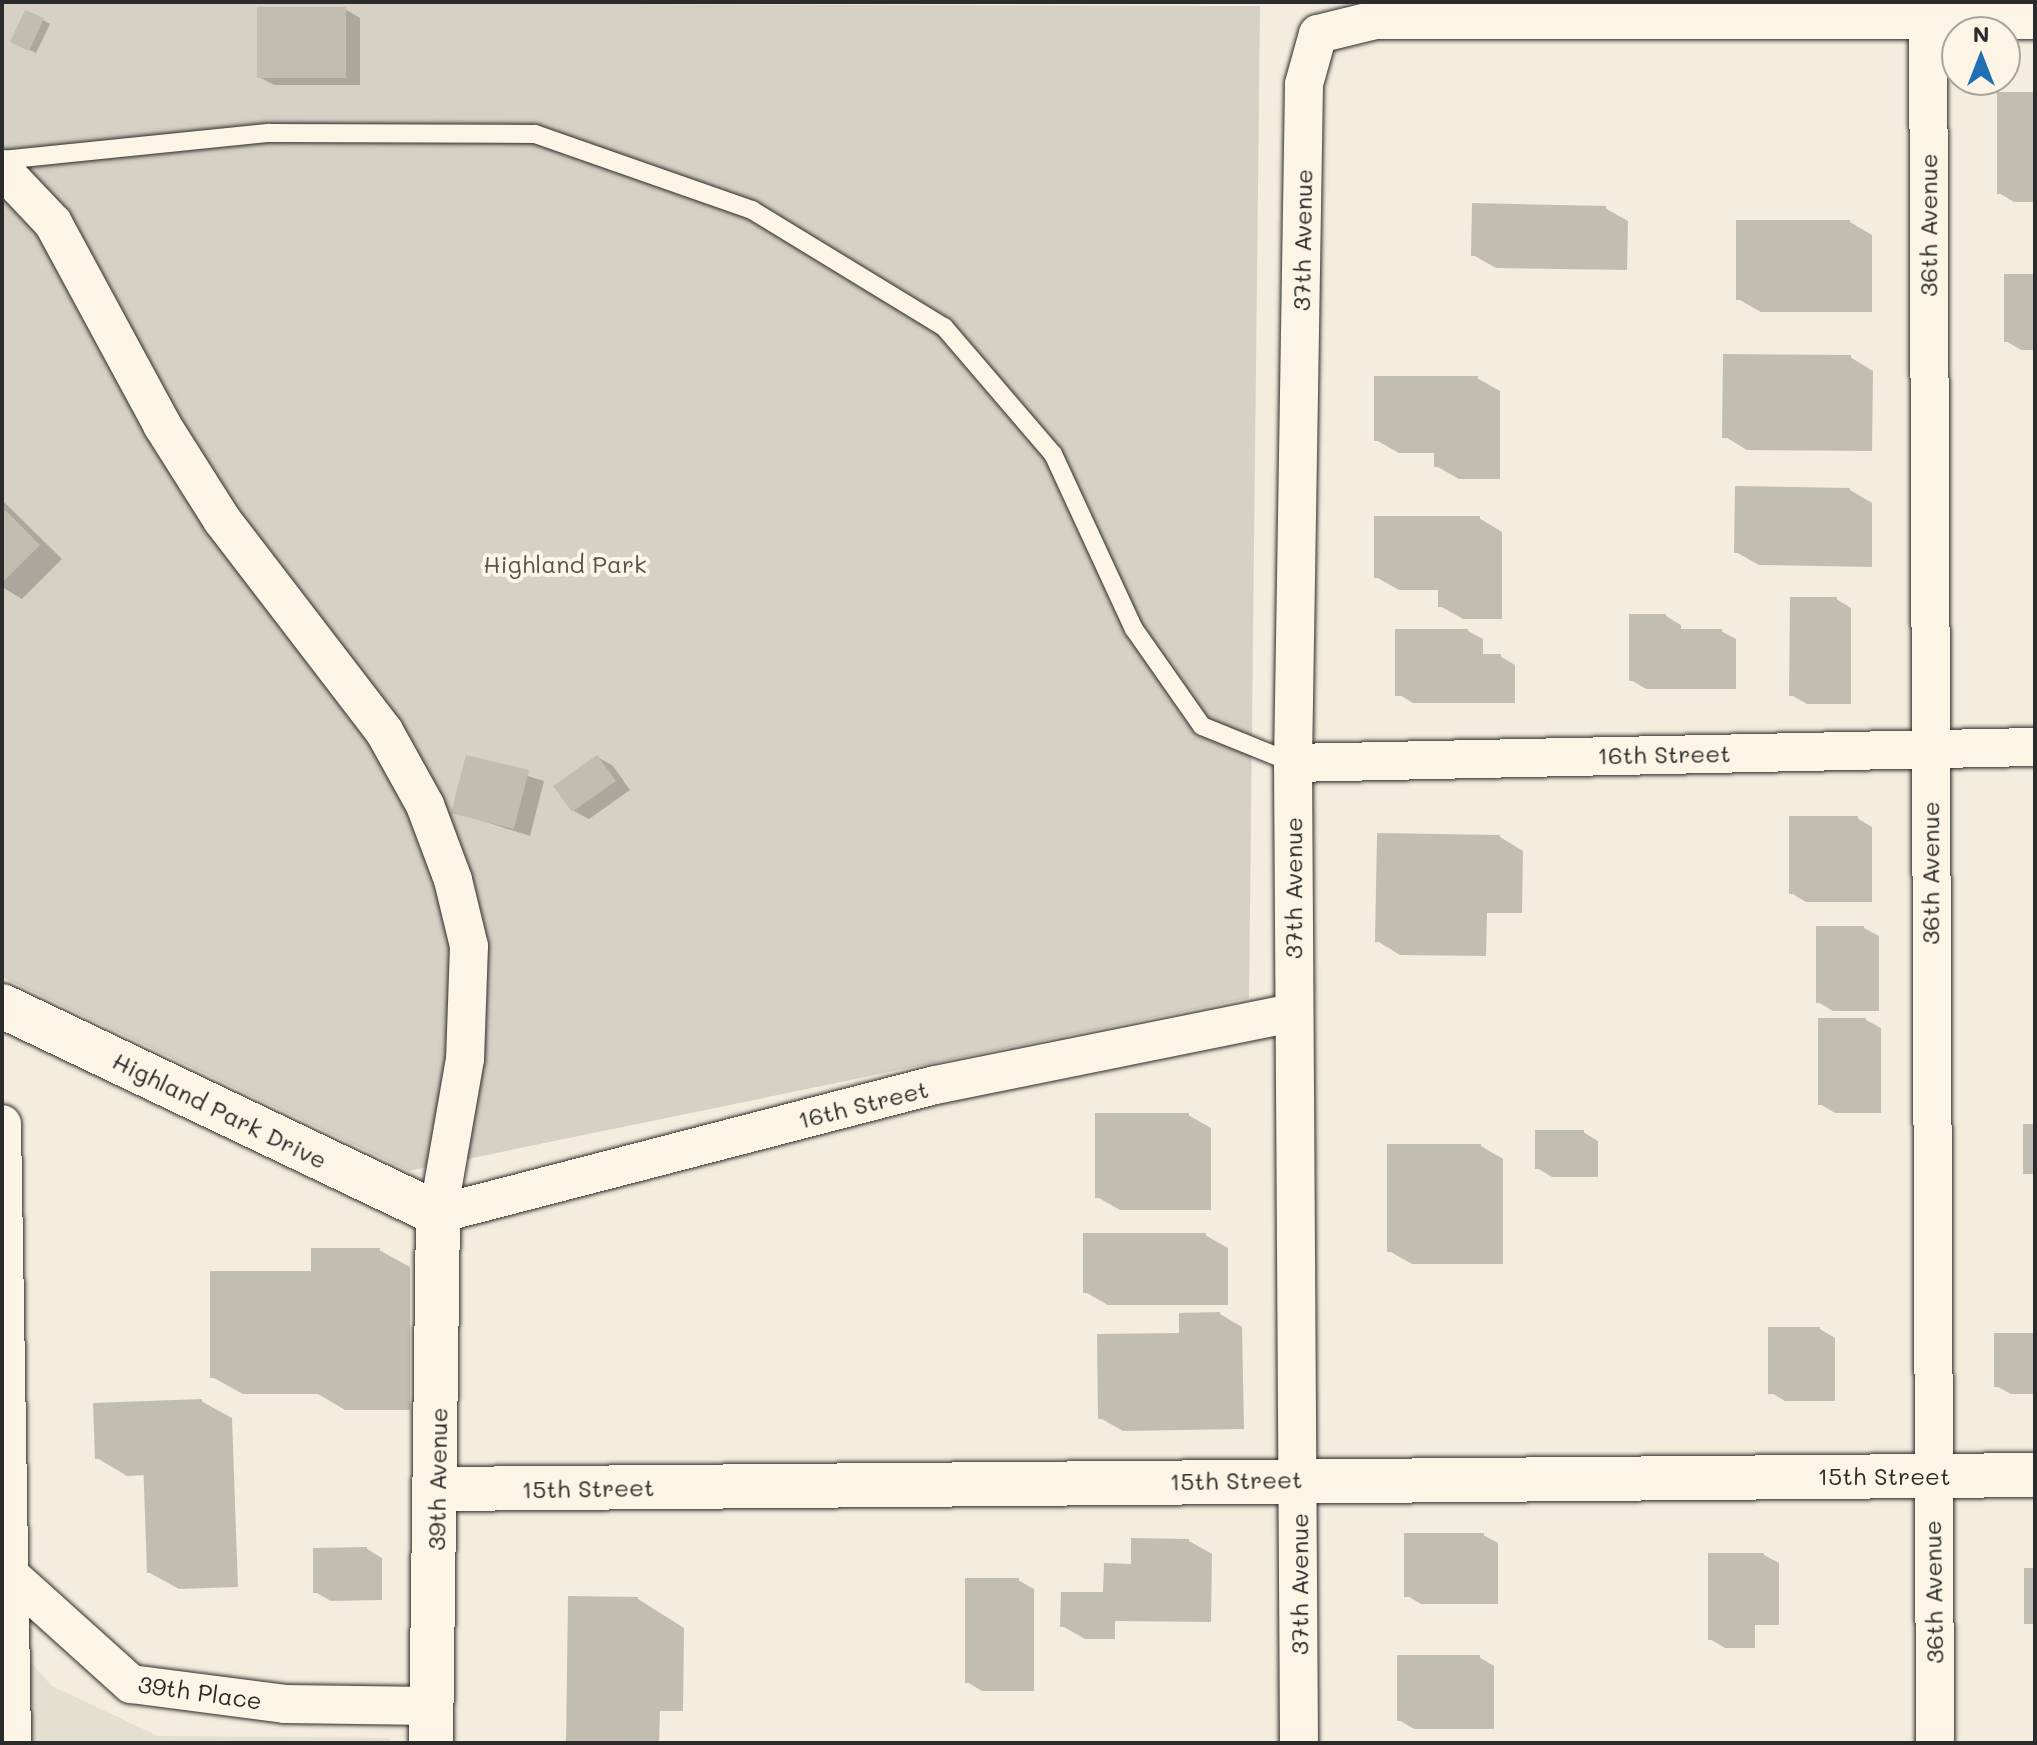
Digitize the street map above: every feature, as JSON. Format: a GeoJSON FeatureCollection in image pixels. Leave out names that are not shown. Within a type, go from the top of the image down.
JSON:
{"type":"FeatureCollection","features":[{"type":"Feature","properties":{"kind":"street"},"geometry":{"type":"LineString","coordinates":[[1452,10],[1928,11],[2035,20]]}},
{"type":"Feature","properties":{"kind":"street","name":"37th Avenue"},"geometry":{"type":"LineString","coordinates":[[1299,1743],[1293,763],[1304,84],[1318,34],[1375,20],[1452,10]]}},
{"type":"Feature","properties":{"kind":"street","name":"36th Avenue"},"geometry":{"type":"LineString","coordinates":[[1928,11],[1935,1743]]}},
{"type":"Feature","properties":{"kind":"street"},"geometry":{"type":"LineString","coordinates":[[2,169],[53,223],[162,425],[222,520],[384,731],[425,805],[453,880],[469,946],[465,1059],[438,1214]]}},
{"type":"Feature","properties":{"kind":"street","name":"16th Street"},"geometry":{"type":"LineString","coordinates":[[1293,763],[2035,747]]}},
{"type":"Feature","properties":{"kind":"street","name":"Highland Park Drive"},"geometry":{"type":"LineString","coordinates":[[2,1006],[438,1214]]}},
{"type":"Feature","properties":{"kind":"street","name":"16th Street"},"geometry":{"type":"LineString","coordinates":[[438,1214],[935,1085],[1293,1013]]}},
{"type":"Feature","properties":{"kind":"street"},"geometry":{"type":"LineString","coordinates":[[2,1124],[12,1743]]}},
{"type":"Feature","properties":{"kind":"street","name":"39th Avenue"},"geometry":{"type":"LineString","coordinates":[[431,1725],[438,1489],[438,1214]]}},
{"type":"Feature","properties":{"kind":"street","name":"15th Street"},"geometry":{"type":"LineString","coordinates":[[438,1489],[1299,1479],[2035,1475]]}},
{"type":"Feature","properties":{"kind":"street","name":"39th Place"},"geometry":{"type":"LineString","coordinates":[[10,1575],[131,1684],[431,1725]]}},
{"type":"Feature","properties":{"kind":"lane"},"geometry":{"type":"LineString","coordinates":[[2,160],[270,133],[535,134],[752,210],[944,327],[1053,454],[1134,629],[1202,726],[1293,763]]}},
{"type":"Feature","properties":{"kind":"shaded area"},"geometry":{"type":"Polygon","coordinates":[[[2,1631],[52,1686],[158,1736],[390,1738],[390,1743],[2,1743],[2,1631]]]}},
{"type":"Feature","properties":{"kind":"green space","name":"Highland Park"},"geometry":{"type":"Polygon","coordinates":[[[2,2],[1260,6],[1249,998],[409,1171],[2,977],[2,2]]]}},
{"type":"Feature","properties":{"kind":"building"},"geometry":{"type":"Polygon","coordinates":[[[257,7],[346,7],[346,78],[257,78],[257,7]]]}},
{"type":"Feature","properties":{"kind":"building"},"geometry":{"type":"Polygon","coordinates":[[[25,10],[44,18],[29,51],[10,42],[25,10]]]}},
{"type":"Feature","properties":{"kind":"building"},"geometry":{"type":"Polygon","coordinates":[[[2021,92],[2035,92],[2035,194],[1997,194],[1997,96],[2021,96],[2021,92]]]}},
{"type":"Feature","properties":{"kind":"building"},"geometry":{"type":"Polygon","coordinates":[[[1472,203],[1606,206],[1605,258],[1471,256],[1472,203]]]}},
{"type":"Feature","properties":{"kind":"building"},"geometry":{"type":"Polygon","coordinates":[[[1736,220],[1850,220],[1850,300],[1736,300],[1736,220]]]}},
{"type":"Feature","properties":{"kind":"building"},"geometry":{"type":"Polygon","coordinates":[[[2004,274],[2035,274],[2035,342],[2004,342],[2004,274]]]}},
{"type":"Feature","properties":{"kind":"building"},"geometry":{"type":"Polygon","coordinates":[[[1723,354],[1851,355],[1850,439],[1722,438],[1723,354]]]}},
{"type":"Feature","properties":{"kind":"building"},"geometry":{"type":"Polygon","coordinates":[[[1374,376],[1478,376],[1478,467],[1434,467],[1434,441],[1374,441],[1374,376]]]}},
{"type":"Feature","properties":{"kind":"building"},"geometry":{"type":"Polygon","coordinates":[[[1735,486],[1850,488],[1850,555],[1734,553],[1735,486]]]}},
{"type":"Feature","properties":{"kind":"building"},"geometry":{"type":"Polygon","coordinates":[[[2,507],[40,545],[2,583],[2,507]]]}},
{"type":"Feature","properties":{"kind":"building"},"geometry":{"type":"Polygon","coordinates":[[[1374,516],[1480,516],[1480,607],[1438,607],[1438,578],[1374,578],[1374,516]]]}},
{"type":"Feature","properties":{"kind":"building"},"geometry":{"type":"Polygon","coordinates":[[[1790,597],[1837,597],[1837,697],[1789,696],[1790,597]]]}},
{"type":"Feature","properties":{"kind":"building"},"geometry":{"type":"Polygon","coordinates":[[[1629,614],[1666,614],[1666,629],[1722,629],[1722,681],[1629,681],[1629,614]]]}},
{"type":"Feature","properties":{"kind":"building"},"geometry":{"type":"Polygon","coordinates":[[[1395,629],[1468,629],[1468,654],[1501,654],[1501,696],[1395,696],[1395,629]]]}},
{"type":"Feature","properties":{"kind":"building"},"geometry":{"type":"Polygon","coordinates":[[[466,755],[529,770],[514,829],[451,813],[466,755]]]}},
{"type":"Feature","properties":{"kind":"building"},"geometry":{"type":"Polygon","coordinates":[[[597,755],[616,781],[572,812],[553,786],[597,755]]]}},
{"type":"Feature","properties":{"kind":"building"},"geometry":{"type":"Polygon","coordinates":[[[1789,816],[1858,816],[1858,894],[1789,894],[1789,816]]]}},
{"type":"Feature","properties":{"kind":"building"},"geometry":{"type":"Polygon","coordinates":[[[1377,833],[1500,835],[1499,901],[1465,901],[1464,944],[1375,942],[1377,833]]]}},
{"type":"Feature","properties":{"kind":"building"},"geometry":{"type":"Polygon","coordinates":[[[1816,926],[1864,926],[1864,1003],[1816,1003],[1816,926]]]}},
{"type":"Feature","properties":{"kind":"building"},"geometry":{"type":"Polygon","coordinates":[[[1818,1018],[1866,1018],[1866,1105],[1818,1105],[1818,1018]]]}},
{"type":"Feature","properties":{"kind":"building"},"geometry":{"type":"Polygon","coordinates":[[[1095,1113],[1189,1113],[1189,1198],[1095,1198],[1095,1113]]]}},
{"type":"Feature","properties":{"kind":"building"},"geometry":{"type":"Polygon","coordinates":[[[2023,1124],[2035,1124],[2035,1174],[2023,1174],[2023,1124]]]}},
{"type":"Feature","properties":{"kind":"building"},"geometry":{"type":"Polygon","coordinates":[[[1535,1130],[1584,1130],[1584,1169],[1535,1169],[1535,1130]]]}},
{"type":"Feature","properties":{"kind":"building"},"geometry":{"type":"Polygon","coordinates":[[[1387,1144],[1481,1144],[1481,1252],[1387,1252],[1387,1144]]]}},
{"type":"Feature","properties":{"kind":"building"},"geometry":{"type":"Polygon","coordinates":[[[1083,1233],[1206,1233],[1206,1293],[1083,1293],[1083,1233]]]}},
{"type":"Feature","properties":{"kind":"building"},"geometry":{"type":"Polygon","coordinates":[[[311,1248],[380,1248],[380,1394],[312,1394],[312,1378],[210,1378],[210,1271],[311,1271],[311,1248]]]}},
{"type":"Feature","properties":{"kind":"building"},"geometry":{"type":"Polygon","coordinates":[[[1220,1312],[1222,1417],[1098,1419],[1097,1334],[1179,1333],[1179,1313],[1220,1312]]]}},
{"type":"Feature","properties":{"kind":"building"},"geometry":{"type":"Polygon","coordinates":[[[1768,1327],[1820,1327],[1820,1394],[1768,1394],[1768,1327]]]}},
{"type":"Feature","properties":{"kind":"building"},"geometry":{"type":"Polygon","coordinates":[[[1994,1333],[2035,1333],[2035,1387],[1994,1387],[1994,1333]]]}},
{"type":"Feature","properties":{"kind":"building"},"geometry":{"type":"Polygon","coordinates":[[[202,1399],[208,1571],[147,1573],[143,1458],[95,1459],[93,1403],[202,1399]]]}},
{"type":"Feature","properties":{"kind":"building"},"geometry":{"type":"Polygon","coordinates":[[[1404,1533],[1484,1533],[1484,1597],[1404,1597],[1404,1533]]]}},
{"type":"Feature","properties":{"kind":"building"},"geometry":{"type":"Polygon","coordinates":[[[1131,1538],[1189,1539],[1189,1610],[1093,1609],[1093,1627],[1060,1627],[1061,1592],[1103,1592],[1104,1563],[1131,1564],[1131,1538]]]}},
{"type":"Feature","properties":{"kind":"building"},"geometry":{"type":"Polygon","coordinates":[[[367,1547],[368,1593],[313,1593],[313,1548],[367,1547]]]}},
{"type":"Feature","properties":{"kind":"building"},"geometry":{"type":"Polygon","coordinates":[[[1708,1553],[1764,1553],[1764,1618],[1741,1618],[1741,1640],[1708,1640],[1708,1553]]]}},
{"type":"Feature","properties":{"kind":"building"},"geometry":{"type":"Polygon","coordinates":[[[2024,1568],[2035,1568],[2035,1624],[2024,1624],[2024,1568]]]}},
{"type":"Feature","properties":{"kind":"building"},"geometry":{"type":"Polygon","coordinates":[[[965,1578],[1019,1578],[1019,1683],[965,1683],[965,1578]]]}},
{"type":"Feature","properties":{"kind":"building"},"geometry":{"type":"Polygon","coordinates":[[[568,1596],[638,1597],[638,1613],[661,1613],[660,1699],[637,1699],[637,1743],[566,1743],[568,1596]]]}},
{"type":"Feature","properties":{"kind":"building"},"geometry":{"type":"Polygon","coordinates":[[[1397,1655],[1480,1655],[1480,1721],[1397,1721],[1397,1655]]]}}]}
